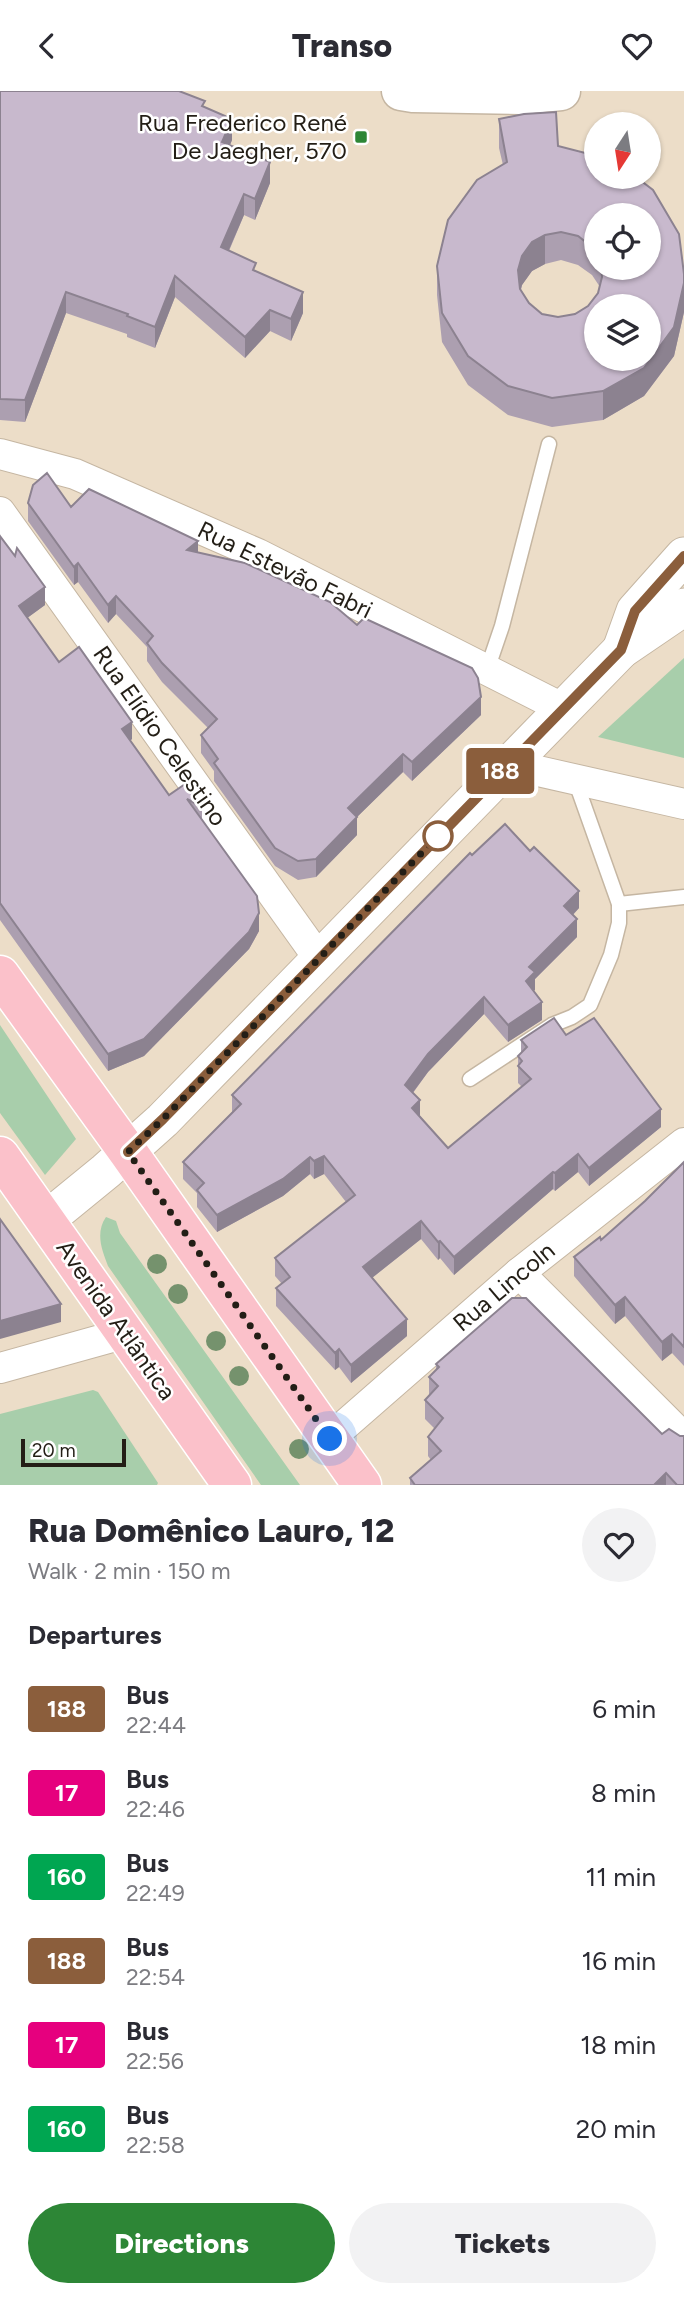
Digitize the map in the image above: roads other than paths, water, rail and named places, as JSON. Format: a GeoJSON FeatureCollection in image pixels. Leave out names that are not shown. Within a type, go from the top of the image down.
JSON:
{"type":"FeatureCollection","features":[{"type":"Feature","properties":{"kind":"main road"},"geometry":{"type":"LineString","coordinates":[[401,91],[521,95],[561,91]]}},
{"type":"Feature","properties":{"kind":"main road"},"geometry":{"type":"LineString","coordinates":[[0,975],[362,1485]]}},
{"type":"Feature","properties":{"kind":"main road","name":"Avenida Atlântica"},"geometry":{"type":"LineString","coordinates":[[0,1156],[232,1485]]}},
{"type":"Feature","properties":{"kind":"street","name":"Rua Estevão Fabri"},"geometry":{"type":"LineString","coordinates":[[0,454],[75,474],[246,549],[562,708]]}},
{"type":"Feature","properties":{"kind":"street","name":"Rua Elídio Celestino"},"geometry":{"type":"LineString","coordinates":[[0,512],[320,960]]}},
{"type":"Feature","properties":{"kind":"street"},"geometry":{"type":"LineString","coordinates":[[621,650],[635,611],[684,556]]}},
{"type":"Feature","properties":{"kind":"street"},"geometry":{"type":"LineString","coordinates":[[46,1220],[128,1152],[320,960],[507,764],[621,650],[684,607]]}},
{"type":"Feature","properties":{"kind":"street"},"geometry":{"type":"LineString","coordinates":[[507,764],[684,804]]}},
{"type":"Feature","properties":{"kind":"street","name":"Rua Lincoln"},"geometry":{"type":"LineString","coordinates":[[330,1439],[519,1273],[684,1143]]}},
{"type":"Feature","properties":{"kind":"street"},"geometry":{"type":"LineString","coordinates":[[519,1273],[684,1438]]}},
{"type":"Feature","properties":{"kind":"street"},"geometry":{"type":"LineString","coordinates":[[0,1368],[126,1333]]}},
{"type":"Feature","properties":{"kind":"lane"},"geometry":{"type":"LineString","coordinates":[[487,670],[502,626],[549,444]]}},
{"type":"Feature","properties":{"kind":"lane"},"geometry":{"type":"LineString","coordinates":[[470,1079],[552,1025],[572,1017],[590,1005],[611,955],[619,923],[620,904],[575,780]]}},
{"type":"Feature","properties":{"kind":"lane"},"geometry":{"type":"LineString","coordinates":[[620,904],[684,897]]}},
{"type":"Feature","properties":{"kind":"place","name":"Rua Frederico René De Jaegher, 570"},"geometry":{"type":"Point","coordinates":[361,137]}}]}
